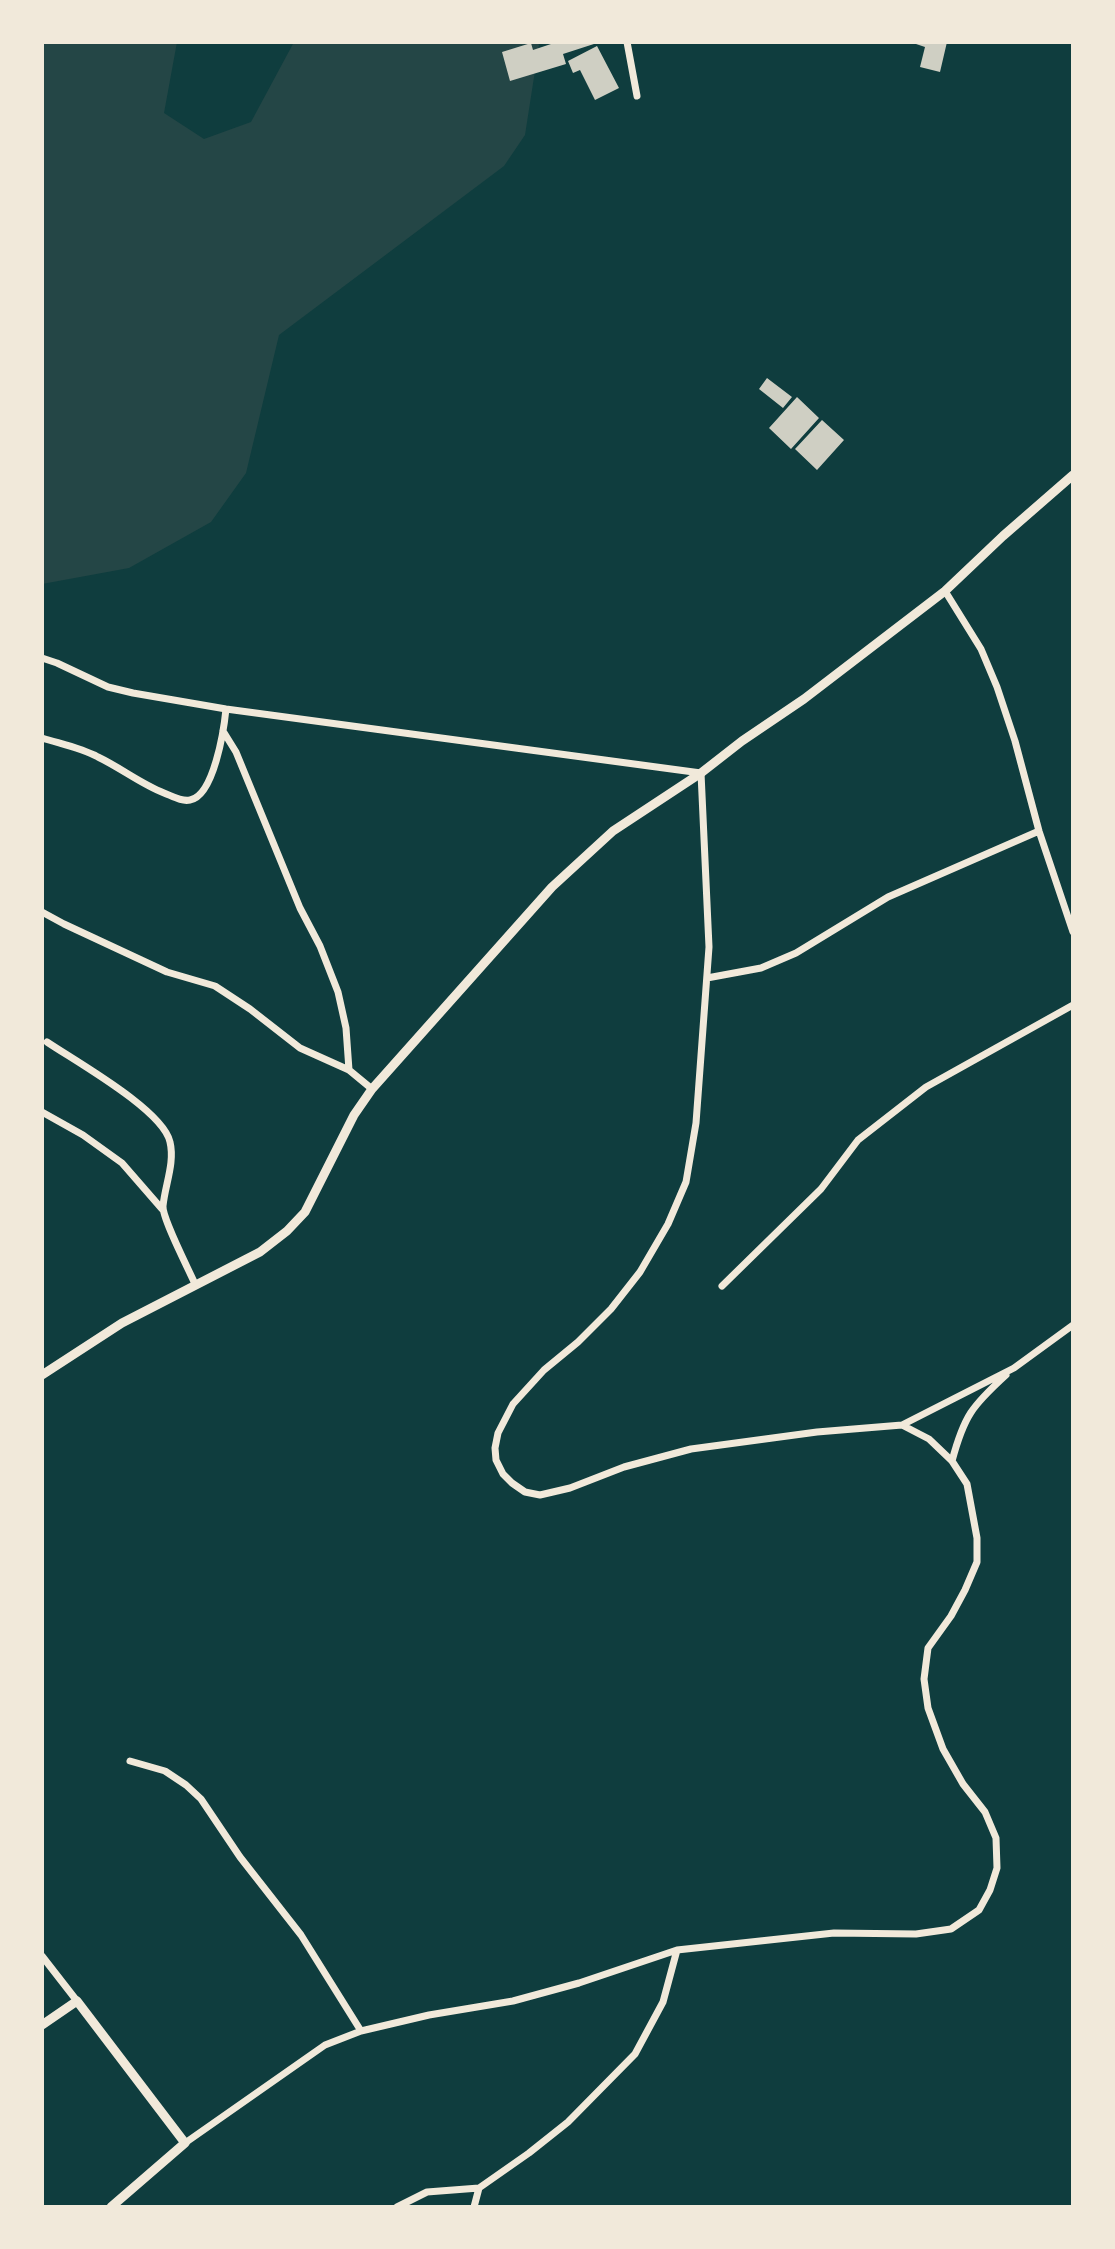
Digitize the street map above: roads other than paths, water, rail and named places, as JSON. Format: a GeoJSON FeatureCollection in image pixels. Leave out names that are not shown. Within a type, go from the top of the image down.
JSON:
{"type":"FeatureCollection","features":[{"type":"Feature","properties":{"kind":"street"},"geometry":{"type":"LineString","coordinates":[[627,42],[637,96]]}},
{"type":"Feature","properties":{"kind":"street"},"geometry":{"type":"LineString","coordinates":[[42,1375],[122,1323],[260,1252],[287,1231],[304,1212],[354,1115],[372,1089],[552,887],[613,831],[701,773],[804,699],[945,591],[1073,475]]}},
{"type":"Feature","properties":{"kind":"street"},"geometry":{"type":"LineString","coordinates":[[945,591],[981,649],[997,687],[1015,741],[1039,831],[1073,932]]}},
{"type":"Feature","properties":{"kind":"street"},"geometry":{"type":"LineString","coordinates":[[42,658],[108,687],[226,709],[701,773]]}},
{"type":"Feature","properties":{"kind":"street"},"geometry":{"type":"LineString","coordinates":[[42,738],[96,756],[154,789],[182,800],[191,800],[201,794],[211,776],[226,709]]}},
{"type":"Feature","properties":{"kind":"street"},"geometry":{"type":"LineString","coordinates":[[223,731],[236,752],[300,908],[320,946],[338,992],[346,1028],[349,1070]]}},
{"type":"Feature","properties":{"kind":"street"},"geometry":{"type":"LineString","coordinates":[[701,773],[709,947],[696,1123],[686,1182],[668,1224],[640,1272],[611,1309],[578,1342],[544,1370],[513,1404],[498,1433],[495,1448],[496,1460],[503,1474],[525,1492],[540,1495],[570,1488],[624,1467],[691,1449],[902,1425],[1014,1368]]}},
{"type":"Feature","properties":{"kind":"street"},"geometry":{"type":"LineString","coordinates":[[707,978],[761,968],[796,953],[888,897],[1039,831]]}},
{"type":"Feature","properties":{"kind":"street"},"geometry":{"type":"LineString","coordinates":[[42,912],[167,972],[215,986],[300,1048],[349,1070],[372,1089]]}},
{"type":"Feature","properties":{"kind":"street"},"geometry":{"type":"LineString","coordinates":[[722,1286],[821,1189],[858,1140],[926,1087],[1073,1006]]}},
{"type":"Feature","properties":{"kind":"street"},"geometry":{"type":"LineString","coordinates":[[47,1042],[136,1102],[163,1126],[170,1142],[170,1165],[162,1209]]}},
{"type":"Feature","properties":{"kind":"street"},"geometry":{"type":"LineString","coordinates":[[42,1112],[83,1135],[122,1163],[162,1209],[195,1284]]}},
{"type":"Feature","properties":{"kind":"street"},"geometry":{"type":"LineString","coordinates":[[952,1461],[966,1420],[977,1401],[1014,1368],[1073,1325]]}},
{"type":"Feature","properties":{"kind":"street"},"geometry":{"type":"LineString","coordinates":[[111,2207],[185,2143],[325,2045],[361,2031],[429,2015],[513,2001],[579,1983],[677,1950],[834,1933],[916,1934],[951,1929],[979,1910],[990,1891],[998,1868],[996,1838],[985,1812],[963,1784],[943,1749],[928,1708],[924,1679],[928,1648],[951,1616],[977,1562],[977,1538],[967,1484],[952,1461],[929,1439],[902,1425]]}},
{"type":"Feature","properties":{"kind":"street"},"geometry":{"type":"LineString","coordinates":[[130,1761],[165,1771],[186,1784],[201,1799],[240,1857],[301,1935],[361,2031]]}},
{"type":"Feature","properties":{"kind":"street"},"geometry":{"type":"LineString","coordinates":[[397,2207],[427,2192],[478,2188],[568,2122],[635,2053],[663,2002],[677,1950]]}},
{"type":"Feature","properties":{"kind":"street"},"geometry":{"type":"LineString","coordinates":[[42,1956],[185,2143]]}},
{"type":"Feature","properties":{"kind":"street"},"geometry":{"type":"LineString","coordinates":[[42,2025],[77,2001]]}},
{"type":"Feature","properties":{"kind":"street"},"geometry":{"type":"LineString","coordinates":[[474,2207],[478,2188]]}}]}
